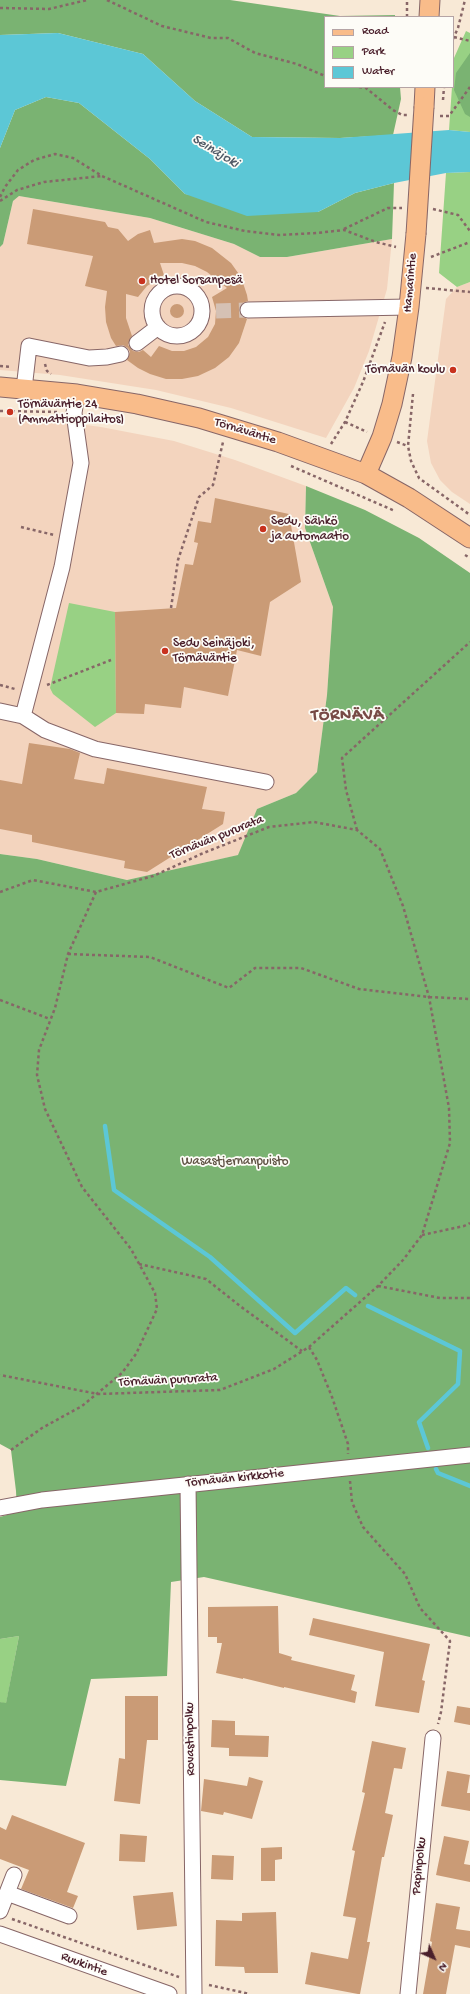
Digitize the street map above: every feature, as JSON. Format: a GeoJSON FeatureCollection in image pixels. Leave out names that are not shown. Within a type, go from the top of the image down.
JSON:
{"type":"FeatureCollection","features":[{"type":"Feature","properties":{"kind":"main road"},"geometry":{"type":"LineString","coordinates":[[429,16],[430,0]]}},
{"type":"Feature","properties":{"kind":"main road","name":"Hamarintie"},"geometry":{"type":"LineString","coordinates":[[366,474],[382,437],[392,404],[402,357],[409,307],[416,234],[425,88]]}},
{"type":"Feature","properties":{"kind":"main road","name":"Törnäväntie"},"geometry":{"type":"LineString","coordinates":[[0,387],[77,394],[199,418],[326,458],[366,474],[409,498],[467,546]]}},
{"type":"Feature","properties":{"kind":"street"},"geometry":{"type":"LineString","coordinates":[[178,286],[189,289],[209,311],[196,326],[184,335],[165,333],[158,326],[153,315],[154,302],[159,293],[166,288],[178,286]]}},
{"type":"Feature","properties":{"kind":"street"},"geometry":{"type":"LineString","coordinates":[[248,310],[409,307]]}},
{"type":"Feature","properties":{"kind":"street"},"geometry":{"type":"LineString","coordinates":[[137,343],[158,326]]}},
{"type":"Feature","properties":{"kind":"street"},"geometry":{"type":"LineString","coordinates":[[24,389],[29,346],[90,358],[121,354]]}},
{"type":"Feature","properties":{"kind":"street"},"geometry":{"type":"LineString","coordinates":[[23,716],[61,573],[81,463],[74,413],[77,394]]}},
{"type":"Feature","properties":{"kind":"street"},"geometry":{"type":"LineString","coordinates":[[0,711],[23,716],[45,730],[95,749],[266,782]]}},
{"type":"Feature","properties":{"kind":"street","name":"Törnävän kirkkotie"},"geometry":{"type":"LineString","coordinates":[[0,1508],[42,1500],[470,1455]]}},
{"type":"Feature","properties":{"kind":"street","name":"Rovastinpolku"},"geometry":{"type":"LineString","coordinates":[[188,1484],[194,1988]]}},
{"type":"Feature","properties":{"kind":"street","name":"Papinpolku"},"geometry":{"type":"LineString","coordinates":[[408,1994],[433,1738]]}},
{"type":"Feature","properties":{"kind":"street"},"geometry":{"type":"LineString","coordinates":[[3,1914],[7,1893],[14,1875]]}},
{"type":"Feature","properties":{"kind":"street"},"geometry":{"type":"LineString","coordinates":[[7,1893],[69,1916]]}},
{"type":"Feature","properties":{"kind":"street","name":"Ruukintie"},"geometry":{"type":"LineString","coordinates":[[0,1934],[169,1994]]}},
{"type":"Feature","properties":{"kind":"path"},"geometry":{"type":"LineString","coordinates":[[0,8],[49,8],[87,0]]}},
{"type":"Feature","properties":{"kind":"path"},"geometry":{"type":"LineString","coordinates":[[107,0],[162,26],[211,38],[228,38],[254,53],[297,64],[324,76]]}},
{"type":"Feature","properties":{"kind":"path"},"geometry":{"type":"LineString","coordinates":[[406,16],[407,0]]}},
{"type":"Feature","properties":{"kind":"path"},"geometry":{"type":"LineString","coordinates":[[454,36],[458,28],[465,0]]}},
{"type":"Feature","properties":{"kind":"path"},"geometry":{"type":"LineString","coordinates":[[454,38],[470,41]]}},
{"type":"Feature","properties":{"kind":"path"},"geometry":{"type":"LineString","coordinates":[[366,88],[402,115],[423,113],[449,116],[470,87]]}},
{"type":"Feature","properties":{"kind":"path"},"geometry":{"type":"LineString","coordinates":[[443,104],[444,88]]}},
{"type":"Feature","properties":{"kind":"path"},"geometry":{"type":"LineString","coordinates":[[0,197],[5,187],[18,170],[34,160],[55,154],[73,158],[102,176],[206,222],[245,231],[279,235],[344,230],[396,248]]}},
{"type":"Feature","properties":{"kind":"path"},"geometry":{"type":"LineString","coordinates":[[0,201],[17,190],[44,182],[102,176]]}},
{"type":"Feature","properties":{"kind":"path"},"geometry":{"type":"LineString","coordinates":[[396,254],[397,240]]}},
{"type":"Feature","properties":{"kind":"path"},"geometry":{"type":"LineString","coordinates":[[430,251],[429,258],[470,242]]}},
{"type":"Feature","properties":{"kind":"path"},"geometry":{"type":"LineString","coordinates":[[425,295],[427,281]]}},
{"type":"Feature","properties":{"kind":"path"},"geometry":{"type":"LineString","coordinates":[[426,288],[470,292]]}},
{"type":"Feature","properties":{"kind":"path"},"geometry":{"type":"LineString","coordinates":[[318,478],[326,458],[363,382],[389,307]]}},
{"type":"Feature","properties":{"kind":"path"},"geometry":{"type":"LineString","coordinates":[[414,389],[408,446],[411,461],[419,478],[470,515]]}},
{"type":"Feature","properties":{"kind":"path"},"geometry":{"type":"LineString","coordinates":[[0,411],[74,413]]}},
{"type":"Feature","properties":{"kind":"path"},"geometry":{"type":"LineString","coordinates":[[216,439],[230,444]]}},
{"type":"Feature","properties":{"kind":"path"},"geometry":{"type":"LineString","coordinates":[[171,608],[178,560],[199,497],[213,485],[223,441]]}},
{"type":"Feature","properties":{"kind":"path"},"geometry":{"type":"LineString","coordinates":[[286,464],[400,514]]}},
{"type":"Feature","properties":{"kind":"path"},"geometry":{"type":"LineString","coordinates":[[21,528],[68,538]]}},
{"type":"Feature","properties":{"kind":"path"},"geometry":{"type":"LineString","coordinates":[[467,546],[470,558]]}},
{"type":"Feature","properties":{"kind":"path"},"geometry":{"type":"LineString","coordinates":[[357,830],[346,790],[342,758],[470,642]]}},
{"type":"Feature","properties":{"kind":"path"},"geometry":{"type":"LineString","coordinates":[[0,686],[29,692],[111,660]]}},
{"type":"Feature","properties":{"kind":"path","name":"Törnävän pururata"},"geometry":{"type":"LineString","coordinates":[[0,892],[33,880],[96,892],[153,876],[201,854],[270,827],[314,822],[357,830],[380,849],[403,906],[429,997],[449,1108],[450,1143],[422,1236],[403,1260],[378,1286],[309,1347],[274,1369],[220,1390],[98,1394],[0,1375]]}},
{"type":"Feature","properties":{"kind":"path"},"geometry":{"type":"LineString","coordinates":[[10,1450],[42,1428],[82,1406],[122,1373],[136,1354],[158,1309],[155,1293],[131,1249],[82,1187],[45,1109],[37,1075],[40,1050],[68,954],[96,892]]}},
{"type":"Feature","properties":{"kind":"path"},"geometry":{"type":"LineString","coordinates":[[68,954],[150,958],[229,988],[255,968],[301,968],[359,989],[429,997],[470,999]]}},
{"type":"Feature","properties":{"kind":"path"},"geometry":{"type":"LineString","coordinates":[[0,1000],[50,1019]]}},
{"type":"Feature","properties":{"kind":"path"},"geometry":{"type":"LineString","coordinates":[[422,1236],[464,1226],[470,1223]]}},
{"type":"Feature","properties":{"kind":"path"},"geometry":{"type":"LineString","coordinates":[[139,1264],[206,1279],[302,1351]]}},
{"type":"Feature","properties":{"kind":"path"},"geometry":{"type":"LineString","coordinates":[[378,1286],[440,1298],[470,1298]]}},
{"type":"Feature","properties":{"kind":"path"},"geometry":{"type":"LineString","coordinates":[[309,1347],[316,1360],[348,1444],[352,1502],[363,1528],[405,1574],[420,1608],[450,1641],[441,1712],[433,1738]]}},
{"type":"Feature","properties":{"kind":"path"},"geometry":{"type":"LineString","coordinates":[[3,1914],[194,1988],[250,1994]]}},
{"type":"Feature","properties":{"kind":"shaded area"},"geometry":{"type":"Polygon","coordinates":[[[19,196],[150,218],[234,244],[260,257],[287,257],[392,239],[387,289],[369,351],[354,388],[326,438],[231,408],[156,390],[60,375],[0,370],[0,247],[3,244],[13,201],[19,196]]]}},
{"type":"Feature","properties":{"kind":"shaded area","name":"Törnävän koulu"},"geometry":{"type":"Polygon","coordinates":[[[470,282],[470,504],[452,492],[440,480],[431,463],[427,441],[446,299],[457,287],[470,282]]]}},
{"type":"Feature","properties":{"kind":"shaded area","name":"Sedu Seinäjoki, Törnäväntie"},"geometry":{"type":"Polygon","coordinates":[[[0,417],[35,418],[101,427],[174,441],[235,460],[306,486],[305,528],[333,607],[327,695],[317,772],[296,793],[257,809],[239,855],[127,880],[37,859],[0,854],[0,417]]]}},
{"type":"Feature","properties":{"kind":"green space"},"geometry":{"type":"Polygon","coordinates":[[[0,0],[230,0],[340,16],[324,16],[324,88],[400,88],[401,99],[393,135],[340,138],[252,137],[195,101],[143,54],[58,33],[0,35],[0,0]]]}},
{"type":"Feature","properties":{"kind":"green space"},"geometry":{"type":"Polygon","coordinates":[[[395,15],[395,16],[340,16],[395,15]]]}},
{"type":"Feature","properties":{"kind":"green space"},"geometry":{"type":"Polygon","coordinates":[[[466,31],[470,33],[470,132],[449,130],[452,88],[454,88],[454,58],[466,31]]]}},
{"type":"Feature","properties":{"kind":"green space"},"geometry":{"type":"Polygon","coordinates":[[[470,53],[470,117],[465,114],[454,90],[456,73],[470,53]]]}},
{"type":"Feature","properties":{"kind":"green space"},"geometry":{"type":"Polygon","coordinates":[[[46,97],[79,103],[150,159],[185,194],[318,212],[355,193],[394,183],[392,239],[287,257],[260,257],[234,244],[150,218],[19,196],[13,201],[3,244],[0,247],[0,148],[15,110],[46,97]]]}},
{"type":"Feature","properties":{"kind":"green space"},"geometry":{"type":"Polygon","coordinates":[[[470,172],[470,282],[457,287],[439,273],[446,173],[470,172]]]}},
{"type":"Feature","properties":{"kind":"green space","name":"Wasastjernanpuisto"},"geometry":{"type":"Polygon","coordinates":[[[306,486],[365,510],[419,538],[470,573],[470,1637],[204,1577],[171,1582],[167,1676],[91,1679],[66,1786],[0,1780],[0,1702],[6,1703],[19,1636],[0,1639],[0,1517],[17,1512],[11,1450],[0,1444],[0,854],[37,859],[127,880],[238,855],[257,809],[296,793],[317,772],[327,695],[333,607],[305,528],[306,486]]]}},
{"type":"Feature","properties":{"kind":"green space"},"geometry":{"type":"Polygon","coordinates":[[[69,603],[115,612],[116,713],[95,727],[53,694],[50,688],[69,603]]]}},
{"type":"Feature","properties":{"kind":"green space"},"geometry":{"type":"Polygon","coordinates":[[[19,1636],[6,1704],[0,1702],[0,1639],[19,1636]]]}},
{"type":"Feature","properties":{"kind":"water","name":"Seinäjoki"},"geometry":{"type":"Polygon","coordinates":[[[58,33],[143,54],[195,101],[252,137],[340,138],[449,130],[470,132],[470,172],[446,173],[394,183],[355,193],[318,212],[247,216],[185,194],[150,159],[79,103],[46,97],[15,110],[0,148],[0,35],[58,33]]]}},
{"type":"Feature","properties":{"kind":"building"},"geometry":{"type":"Polygon","coordinates":[[[33,209],[105,222],[108,227],[118,229],[128,241],[138,234],[150,230],[154,243],[182,239],[195,241],[212,248],[231,263],[241,277],[247,295],[248,301],[243,303],[239,310],[241,315],[247,319],[239,343],[229,357],[215,368],[198,376],[182,379],[166,379],[150,374],[127,360],[130,352],[128,348],[123,345],[116,346],[111,338],[106,322],[105,307],[107,291],[85,286],[93,256],[27,244],[33,209]],[[160,263],[164,275],[147,286],[138,297],[126,294],[126,318],[132,336],[128,345],[133,351],[139,352],[143,350],[151,357],[159,346],[172,351],[184,351],[196,347],[208,337],[215,324],[216,311],[212,297],[227,288],[207,272],[195,266],[182,263],[160,263]]]}},
{"type":"Feature","properties":{"kind":"building"},"geometry":{"type":"Polygon","coordinates":[[[177,304],[182,306],[184,311],[182,316],[177,318],[172,316],[170,311],[172,306],[177,304]]]}},
{"type":"Feature","properties":{"kind":"building"},"geometry":{"type":"Polygon","coordinates":[[[215,498],[289,514],[301,582],[270,602],[261,656],[237,650],[228,696],[184,687],[181,708],[145,704],[144,714],[116,713],[115,612],[176,608],[185,564],[193,565],[198,543],[194,542],[198,521],[211,523],[215,498]]]}},
{"type":"Feature","properties":{"kind":"building"},"geometry":{"type":"Polygon","coordinates":[[[29,743],[70,749],[80,753],[74,779],[104,784],[107,768],[207,787],[202,809],[225,812],[223,824],[147,872],[124,868],[125,861],[32,842],[32,835],[0,829],[0,780],[22,784],[29,743]]]}},
{"type":"Feature","properties":{"kind":"building"},"geometry":{"type":"Polygon","coordinates":[[[278,1606],[279,1653],[292,1657],[291,1660],[355,1675],[351,1690],[357,1692],[355,1703],[216,1673],[222,1643],[217,1643],[217,1637],[208,1637],[208,1607],[278,1606]]]}},
{"type":"Feature","properties":{"kind":"building"},"geometry":{"type":"Polygon","coordinates":[[[313,1618],[430,1644],[422,1680],[425,1681],[419,1713],[375,1706],[384,1652],[309,1635],[313,1618]]]}},
{"type":"Feature","properties":{"kind":"building"},"geometry":{"type":"Polygon","coordinates":[[[125,1696],[158,1696],[158,1740],[147,1740],[140,1804],[114,1801],[119,1758],[125,1759],[125,1696]]]}},
{"type":"Feature","properties":{"kind":"building"},"geometry":{"type":"Polygon","coordinates":[[[457,1706],[470,1708],[470,1725],[454,1722],[457,1706]]]}},
{"type":"Feature","properties":{"kind":"building"},"geometry":{"type":"Polygon","coordinates":[[[212,1720],[235,1721],[235,1735],[269,1736],[268,1757],[229,1756],[229,1748],[211,1747],[212,1720]]]}},
{"type":"Feature","properties":{"kind":"building"},"geometry":{"type":"Polygon","coordinates":[[[372,1741],[406,1748],[402,1769],[394,1768],[385,1813],[393,1815],[384,1857],[382,1857],[367,1942],[370,1942],[360,1994],[358,1994],[305,1984],[311,1952],[348,1959],[356,1918],[343,1916],[355,1851],[352,1850],[365,1793],[362,1792],[372,1741]]]}},
{"type":"Feature","properties":{"kind":"building"},"geometry":{"type":"Polygon","coordinates":[[[447,1771],[470,1775],[467,1793],[470,1793],[470,1811],[441,1806],[447,1771]]]}},
{"type":"Feature","properties":{"kind":"building"},"geometry":{"type":"Polygon","coordinates":[[[249,1777],[263,1781],[252,1819],[224,1812],[223,1815],[201,1811],[204,1779],[247,1786],[249,1777]]]}},
{"type":"Feature","properties":{"kind":"building"},"geometry":{"type":"Polygon","coordinates":[[[12,1815],[85,1843],[67,1892],[78,1896],[73,1908],[21,1889],[29,1870],[0,1859],[0,1827],[6,1830],[12,1815]]]}},
{"type":"Feature","properties":{"kind":"building"},"geometry":{"type":"Polygon","coordinates":[[[120,1834],[147,1836],[145,1862],[119,1861],[120,1834]]]}},
{"type":"Feature","properties":{"kind":"building"},"geometry":{"type":"Polygon","coordinates":[[[444,1836],[469,1841],[464,1864],[470,1865],[470,1882],[436,1875],[444,1836]]]}},
{"type":"Feature","properties":{"kind":"building"},"geometry":{"type":"Polygon","coordinates":[[[282,1847],[282,1859],[275,1860],[275,1881],[261,1881],[261,1848],[282,1847]]]}},
{"type":"Feature","properties":{"kind":"building"},"geometry":{"type":"Polygon","coordinates":[[[212,1855],[234,1856],[233,1880],[211,1879],[212,1855]]]}},
{"type":"Feature","properties":{"kind":"building"},"geometry":{"type":"Polygon","coordinates":[[[173,1892],[177,1926],[137,1930],[133,1896],[173,1892]]]}},
{"type":"Feature","properties":{"kind":"building"},"geometry":{"type":"Polygon","coordinates":[[[436,1903],[460,1907],[456,1929],[470,1931],[470,1948],[455,1945],[446,1994],[423,1994],[432,1942],[430,1941],[436,1903]]]}},
{"type":"Feature","properties":{"kind":"building"},"geometry":{"type":"Polygon","coordinates":[[[276,1912],[278,1973],[245,1973],[244,1967],[215,1966],[216,1920],[242,1921],[242,1913],[276,1912]]]}},
{"type":"Feature","properties":{"kind":"waterway"},"geometry":{"type":"LineString","coordinates":[[105,1126],[114,1190],[210,1257],[295,1333],[346,1288],[355,1295]]}},
{"type":"Feature","properties":{"kind":"waterway"},"geometry":{"type":"LineString","coordinates":[[368,1306],[460,1351],[458,1384],[419,1422],[428,1448]]}},
{"type":"Feature","properties":{"kind":"waterway"},"geometry":{"type":"LineString","coordinates":[[436,1469],[438,1473],[470,1486]]}},
{"type":"Feature","properties":{"kind":"tunnel"},"geometry":{"type":"LineString","coordinates":[[216,311],[248,310]]}},
{"type":"Feature","properties":{"kind":"place","name":"Hotel Sorsanpesä"},"geometry":{"type":"Point","coordinates":[142,281]}},
{"type":"Feature","properties":{"kind":"place","name":"Törnävän koulu"},"geometry":{"type":"Point","coordinates":[453,370]}},
{"type":"Feature","properties":{"kind":"place","name":"Törnäväntie 24 (Ammattioppilaitos)"},"geometry":{"type":"Point","coordinates":[10,412]}},
{"type":"Feature","properties":{"kind":"place","name":"Sedu, Sähkö ja automaatio"},"geometry":{"type":"Point","coordinates":[263,529]}},
{"type":"Feature","properties":{"kind":"place","name":"Sedu Seinäjoki, Törnäväntie"},"geometry":{"type":"Point","coordinates":[165,651]}},
{"type":"Feature","properties":{"kind":"district","name":"TÖRNÄVÄ"},"geometry":{"type":"Point","coordinates":[348,716]}}]}
